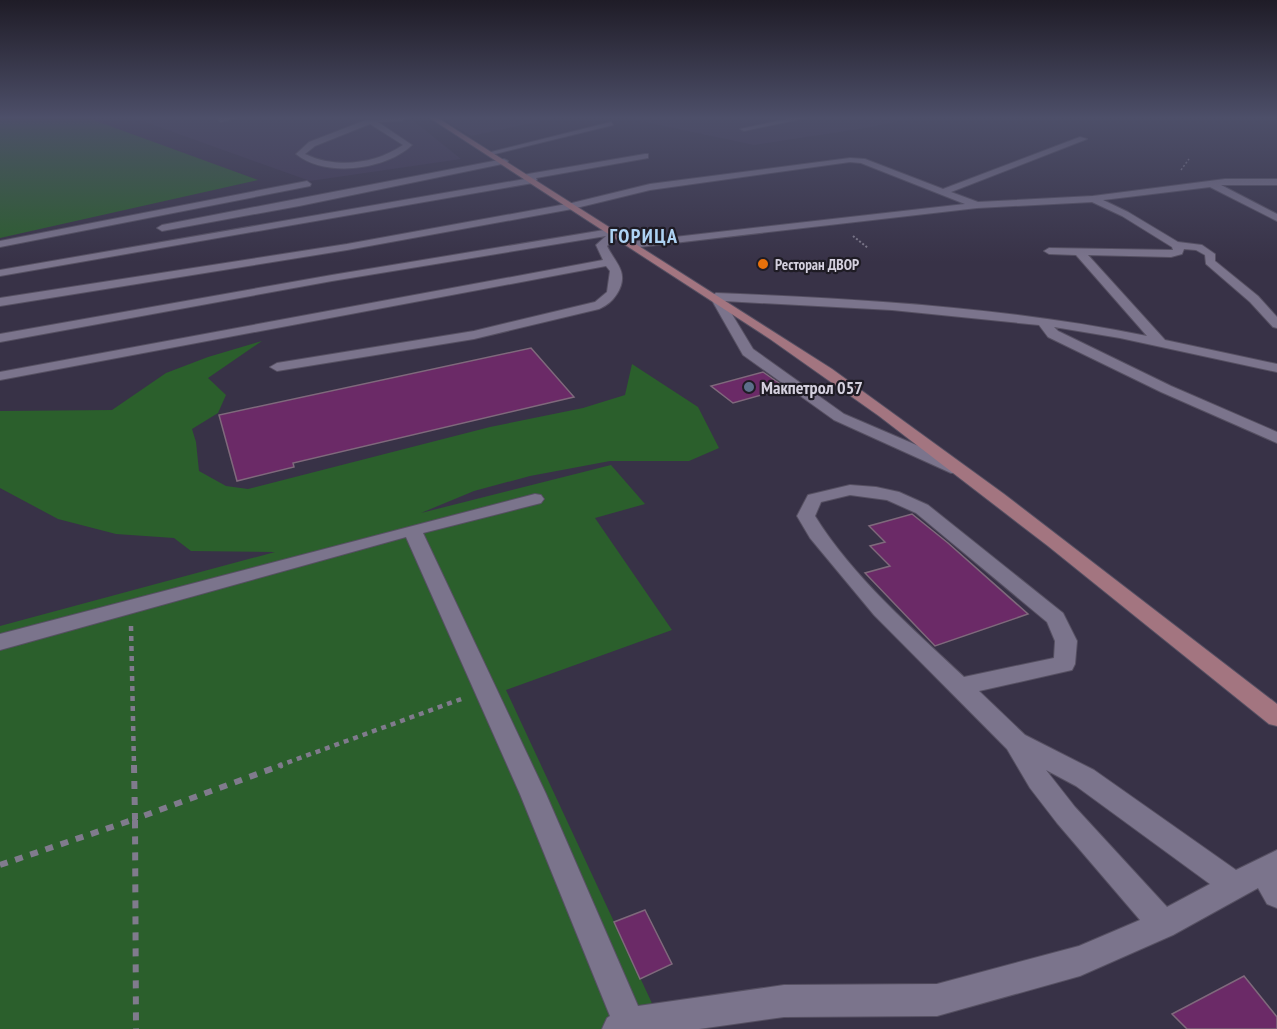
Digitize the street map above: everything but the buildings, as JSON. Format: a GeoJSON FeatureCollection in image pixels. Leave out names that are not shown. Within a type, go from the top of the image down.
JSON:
{"type":"FeatureCollection","features":[{"type":"Feature","properties":{"kind":"main road"},"geometry":{"type":"LineString","coordinates":[[511,166],[612,233],[716,297],[828,373],[964,473],[1277,717]]}},
{"type":"Feature","properties":{"kind":"street"},"geometry":{"type":"LineString","coordinates":[[162,228],[299,203],[459,166]]}},
{"type":"Feature","properties":{"kind":"street"},"geometry":{"type":"LineString","coordinates":[[0,273],[595,166]]}},
{"type":"Feature","properties":{"kind":"street"},"geometry":{"type":"LineString","coordinates":[[0,302],[336,249],[572,206],[650,187],[805,166]]}},
{"type":"Feature","properties":{"kind":"street"},"geometry":{"type":"LineString","coordinates":[[875,166],[977,205]]}},
{"type":"Feature","properties":{"kind":"street"},"geometry":{"type":"LineString","coordinates":[[943,192],[1012,166]]}},
{"type":"Feature","properties":{"kind":"street"},"geometry":{"type":"LineString","coordinates":[[631,245],[977,205],[1093,199],[1212,184],[1277,182]]}},
{"type":"Feature","properties":{"kind":"street"},"geometry":{"type":"LineString","coordinates":[[0,244],[308,184]]}},
{"type":"Feature","properties":{"kind":"street"},"geometry":{"type":"LineString","coordinates":[[1212,184],[1277,218]]}},
{"type":"Feature","properties":{"kind":"street"},"geometry":{"type":"LineString","coordinates":[[1093,199],[1125,214],[1176,245],[1203,248],[1210,254],[1210,262],[1254,299],[1277,324]]}},
{"type":"Feature","properties":{"kind":"street"},"geometry":{"type":"LineString","coordinates":[[277,367],[474,335],[599,305],[613,294],[616,271],[601,244],[612,233]]}},
{"type":"Feature","properties":{"kind":"street"},"geometry":{"type":"LineString","coordinates":[[0,338],[332,278],[612,233]]}},
{"type":"Feature","properties":{"kind":"street"},"geometry":{"type":"LineString","coordinates":[[1049,251],[1171,254],[1178,252],[1179,248],[1176,245]]}},
{"type":"Feature","properties":{"kind":"street"},"geometry":{"type":"LineString","coordinates":[[1078,252],[1162,345]]}},
{"type":"Feature","properties":{"kind":"street"},"geometry":{"type":"LineString","coordinates":[[0,376],[609,262]]}},
{"type":"Feature","properties":{"kind":"street"},"geometry":{"type":"LineString","coordinates":[[716,297],[836,301],[957,311],[1043,322],[1277,368]]}},
{"type":"Feature","properties":{"kind":"street"},"geometry":{"type":"LineString","coordinates":[[716,297],[748,352],[839,417],[964,473]]}},
{"type":"Feature","properties":{"kind":"street"},"geometry":{"type":"LineString","coordinates":[[1043,322],[1053,334],[1166,389],[1277,438]]}},
{"type":"Feature","properties":{"kind":"street"},"geometry":{"type":"LineString","coordinates":[[959,687],[1064,664],[1066,641],[1056,618],[922,509],[893,496],[876,492],[850,490],[814,499],[806,516],[817,534],[881,610],[959,687],[1016,742],[1066,815],[1163,925]]}},
{"type":"Feature","properties":{"kind":"street"},"geometry":{"type":"LineString","coordinates":[[0,642],[412,530],[535,499]]}},
{"type":"Feature","properties":{"kind":"street"},"geometry":{"type":"LineString","coordinates":[[412,530],[533,794],[623,1026],[784,1001],[937,1000],[1080,961],[1163,925],[1236,886],[1272,875]]}},
{"type":"Feature","properties":{"kind":"street"},"geometry":{"type":"LineString","coordinates":[[1016,742],[1085,778],[1236,886]]}},
{"type":"Feature","properties":{"kind":"path"},"geometry":{"type":"LineString","coordinates":[[131,607],[136,1029]]}},
{"type":"Feature","properties":{"kind":"path"},"geometry":{"type":"LineString","coordinates":[[0,865],[135,819],[486,690]]}},
{"type":"Feature","properties":{"kind":"shaded area"},"geometry":{"type":"Polygon","coordinates":[[[268,166],[413,166],[310,181],[268,166]]]}},
{"type":"Feature","properties":{"kind":"green space"},"geometry":{"type":"Polygon","coordinates":[[[0,166],[220,166],[258,180],[0,238],[0,166]]]}},
{"type":"Feature","properties":{"kind":"green space"},"geometry":{"type":"Polygon","coordinates":[[[262,341],[208,378],[226,395],[218,413],[192,429],[196,442],[199,471],[226,486],[248,489],[490,427],[583,408],[625,395],[632,364],[698,407],[719,448],[689,461],[610,461],[530,476],[474,491],[421,513],[611,465],[645,504],[595,518],[672,630],[506,690],[664,1029],[0,1029],[0,626],[275,552],[191,551],[174,538],[116,534],[58,519],[0,488],[0,411],[112,410],[166,373],[208,357],[262,341]]]}},
{"type":"Feature","properties":{"kind":"place","name":"Ресторан ДВОР"},"geometry":{"type":"Point","coordinates":[763,264]}},
{"type":"Feature","properties":{"kind":"place","name":"Макпетрол 057"},"geometry":{"type":"Point","coordinates":[749,387]}},
{"type":"Feature","properties":{"kind":"district","name":"ГОРИЦА"},"geometry":{"type":"Point","coordinates":[644,236]}}]}
